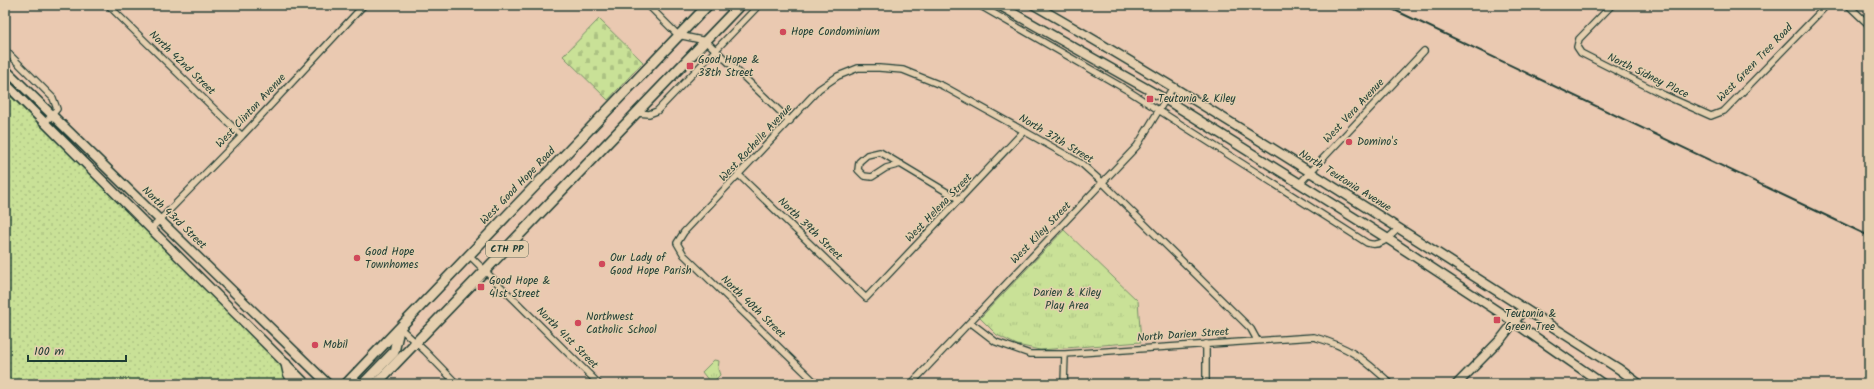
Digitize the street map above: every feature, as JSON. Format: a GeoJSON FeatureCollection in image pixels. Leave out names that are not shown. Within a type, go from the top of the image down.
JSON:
{"type":"FeatureCollection","features":[{"type":"Feature","properties":{"kind":"main road","name":"West Good Hope Road"},"geometry":{"type":"LineString","coordinates":[[346,384],[708,5]]}},
{"type":"Feature","properties":{"kind":"main road","name":"CTH PP"},"geometry":{"type":"LineString","coordinates":[[376,384],[740,5]]}},
{"type":"Feature","properties":{"kind":"main road"},"geometry":{"type":"LineString","coordinates":[[999,5],[1165,99],[1388,239],[1515,322],[1604,384]]}},
{"type":"Feature","properties":{"kind":"main road","name":"North Teutonia Avenue"},"geometry":{"type":"LineString","coordinates":[[1034,5],[1173,87],[1310,172],[1639,384]]}},
{"type":"Feature","properties":{"kind":"main road","name":"North 43rd Street"},"geometry":{"type":"LineString","coordinates":[[5,68],[328,384]]}},
{"type":"Feature","properties":{"kind":"main road"},"geometry":{"type":"LineString","coordinates":[[5,83],[306,384]]}},
{"type":"Feature","properties":{"kind":"main road"},"geometry":{"type":"LineString","coordinates":[[1457,384],[1501,339],[1524,309]]}},
{"type":"Feature","properties":{"kind":"main road"},"geometry":{"type":"LineString","coordinates":[[363,384],[394,352],[400,328]]}},
{"type":"Feature","properties":{"kind":"main road"},"geometry":{"type":"LineString","coordinates":[[286,364],[294,384]]}},
{"type":"Feature","properties":{"kind":"street","name":"North 42nd Street"},"geometry":{"type":"LineString","coordinates":[[108,5],[242,136]]}},
{"type":"Feature","properties":{"kind":"street","name":"West Clinton Avenue"},"geometry":{"type":"LineString","coordinates":[[151,229],[242,136],[364,5]]}},
{"type":"Feature","properties":{"kind":"street"},"geometry":{"type":"LineString","coordinates":[[648,5],[678,35],[706,41],[790,121]]}},
{"type":"Feature","properties":{"kind":"street"},"geometry":{"type":"LineString","coordinates":[[637,113],[648,114],[658,111],[759,5]]}},
{"type":"Feature","properties":{"kind":"street"},"geometry":{"type":"LineString","coordinates":[[979,5],[1158,110],[1367,243],[1374,246],[1380,244],[1388,239],[1399,228]]}},
{"type":"Feature","properties":{"kind":"street","name":"North Sidney Place"},"geometry":{"type":"LineString","coordinates":[[1612,5],[1579,39],[1577,47],[1586,57],[1707,115],[1714,116]]}},
{"type":"Feature","properties":{"kind":"street","name":"West Green Tree Road"},"geometry":{"type":"LineString","coordinates":[[1714,116],[1721,113],[1737,98],[1826,5]]}},
{"type":"Feature","properties":{"kind":"street"},"geometry":{"type":"LineString","coordinates":[[1848,5],[1869,25]]}},
{"type":"Feature","properties":{"kind":"street"},"geometry":{"type":"LineString","coordinates":[[5,50],[53,98],[57,109],[45,123]]}},
{"type":"Feature","properties":{"kind":"street","name":"West Vera Avenue"},"geometry":{"type":"LineString","coordinates":[[1299,184],[1424,51]]}},
{"type":"Feature","properties":{"kind":"street","name":"West Rochelle Avenue"},"geometry":{"type":"LineString","coordinates":[[677,243],[684,232],[739,176],[819,89],[838,76],[858,68]]}},
{"type":"Feature","properties":{"kind":"street","name":"North 37th Street"},"geometry":{"type":"LineString","coordinates":[[858,68],[903,70],[943,86],[1082,164],[1251,329],[1257,340]]}},
{"type":"Feature","properties":{"kind":"street","name":"West Kiley Street"},"geometry":{"type":"LineString","coordinates":[[911,384],[1137,146],[1173,87]]}},
{"type":"Feature","properties":{"kind":"street","name":"West Helena Street"},"geometry":{"type":"LineString","coordinates":[[866,298],[1024,131]]}},
{"type":"Feature","properties":{"kind":"street"},"geometry":{"type":"LineString","coordinates":[[901,164],[886,168],[872,177],[864,176],[858,170],[859,162],[867,155],[880,152],[901,164],[960,200]]}},
{"type":"Feature","properties":{"kind":"street","name":"North 39th Street"},"geometry":{"type":"LineString","coordinates":[[739,176],[866,298]]}},
{"type":"Feature","properties":{"kind":"street","name":"North 40th Street"},"geometry":{"type":"LineString","coordinates":[[677,243],[684,255],[817,384]]}},
{"type":"Feature","properties":{"kind":"street","name":"North 41st Street"},"geometry":{"type":"LineString","coordinates":[[469,255],[599,384]]}},
{"type":"Feature","properties":{"kind":"street","name":"North Darien Street"},"geometry":{"type":"LineString","coordinates":[[970,322],[996,342],[1030,354],[1064,354],[1314,337],[1336,343],[1359,356],[1391,384]]}},
{"type":"Feature","properties":{"kind":"street"},"geometry":{"type":"LineString","coordinates":[[400,328],[457,384]]}},
{"type":"Feature","properties":{"kind":"street"},"geometry":{"type":"LineString","coordinates":[[1206,344],[1206,384]]}},
{"type":"Feature","properties":{"kind":"street"},"geometry":{"type":"LineString","coordinates":[[1064,354],[1064,384]]}},
{"type":"Feature","properties":{"kind":"green space"},"geometry":{"type":"Polygon","coordinates":[[[599,19],[643,62],[608,100],[563,56],[599,19]]]}},
{"type":"Feature","properties":{"kind":"green space"},"geometry":{"type":"Polygon","coordinates":[[[5,91],[303,384],[5,384],[5,91]]]}},
{"type":"Feature","properties":{"kind":"green space","name":"Darien & Kiley Play Area"},"geometry":{"type":"Polygon","coordinates":[[[1064,230],[1138,301],[1141,342],[1040,350],[1017,345],[997,335],[980,318],[1064,230]]]}},
{"type":"Feature","properties":{"kind":"green space"},"geometry":{"type":"Polygon","coordinates":[[[714,360],[719,361],[718,369],[720,375],[714,381],[709,381],[702,372],[714,360]]]}},
{"type":"Feature","properties":{"kind":"railway"},"geometry":{"type":"LineString","coordinates":[[1384,5],[1869,236]]}},
{"type":"Feature","properties":{"kind":"place","name":"Hope Condominium"},"geometry":{"type":"Point","coordinates":[783,32]}},
{"type":"Feature","properties":{"kind":"place","name":"Good Hope & 38th Street"},"geometry":{"type":"Point","coordinates":[690,66]}},
{"type":"Feature","properties":{"kind":"place","name":"Teutonia & Kiley"},"geometry":{"type":"Point","coordinates":[1150,99]}},
{"type":"Feature","properties":{"kind":"place","name":"Domino's"},"geometry":{"type":"Point","coordinates":[1349,142]}},
{"type":"Feature","properties":{"kind":"place","name":"Good Hope Townhomes"},"geometry":{"type":"Point","coordinates":[357,258]}},
{"type":"Feature","properties":{"kind":"place","name":"Our Lady of Good Hope Parish"},"geometry":{"type":"Point","coordinates":[602,264]}},
{"type":"Feature","properties":{"kind":"place","name":"Good Hope & 41st Street"},"geometry":{"type":"Point","coordinates":[481,287]}},
{"type":"Feature","properties":{"kind":"place","name":"Teutonia & Green Tree"},"geometry":{"type":"Point","coordinates":[1497,320]}},
{"type":"Feature","properties":{"kind":"place","name":"Northwest Catholic School"},"geometry":{"type":"Point","coordinates":[578,323]}},
{"type":"Feature","properties":{"kind":"place","name":"Mobil"},"geometry":{"type":"Point","coordinates":[315,345]}}]}
